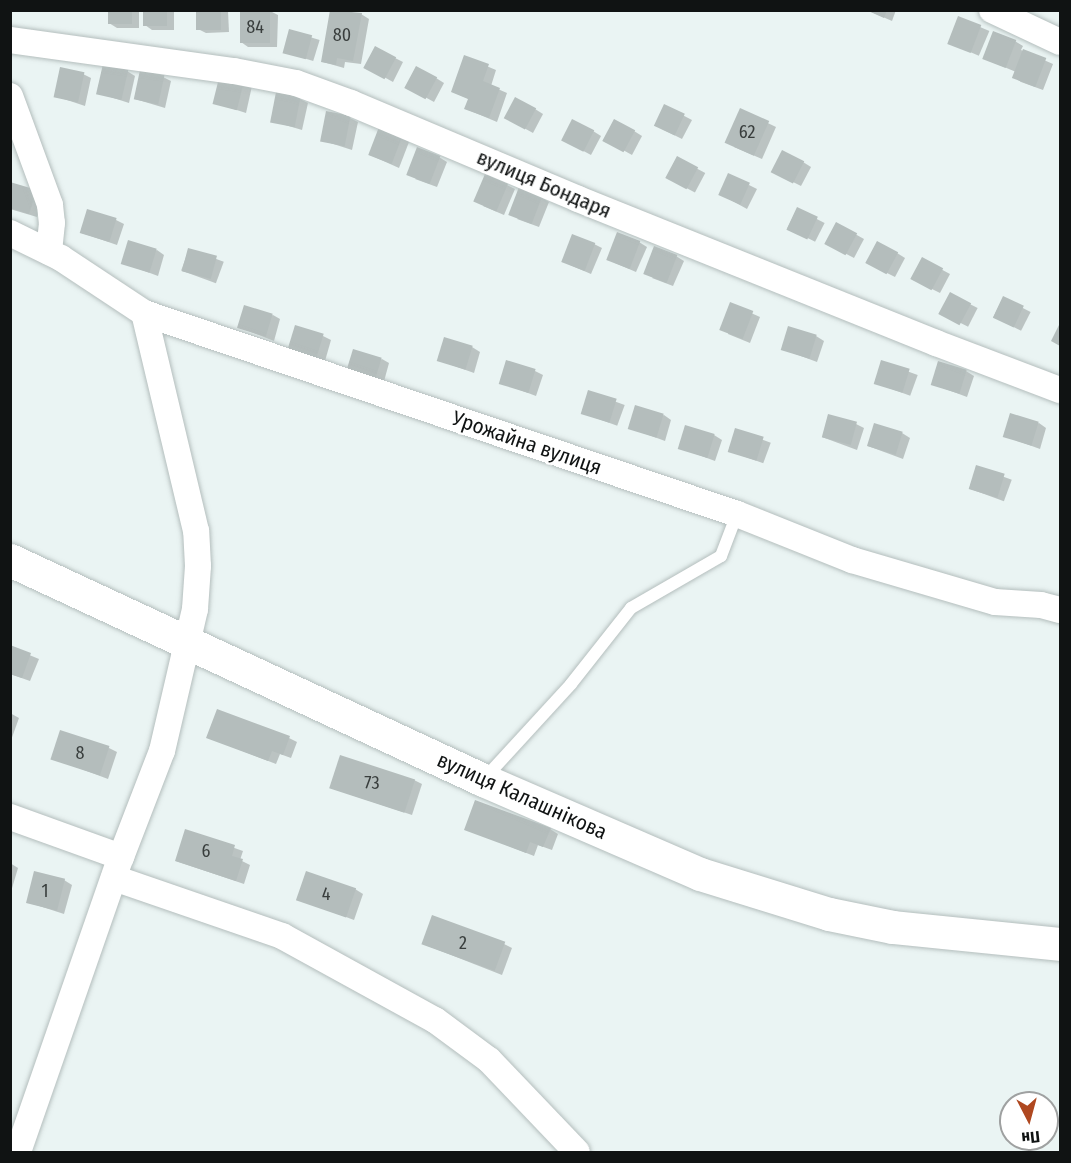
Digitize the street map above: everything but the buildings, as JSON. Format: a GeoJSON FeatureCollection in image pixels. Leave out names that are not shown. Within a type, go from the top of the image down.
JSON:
{"type":"FeatureCollection","features":[{"type":"Feature","properties":{"kind":"street"},"geometry":{"type":"LineString","coordinates":[[992,10],[1060,42]]}},
{"type":"Feature","properties":{"kind":"street","name":"вулиця Бондаря"},"geometry":{"type":"LineString","coordinates":[[10,40],[234,71],[296,83],[351,103],[578,199],[936,344],[1060,390]]}},
{"type":"Feature","properties":{"kind":"street"},"geometry":{"type":"LineString","coordinates":[[10,96],[50,205],[52,223],[49,252]]}},
{"type":"Feature","properties":{"kind":"street","name":"Урожайна вулиця"},"geometry":{"type":"LineString","coordinates":[[10,233],[49,252],[144,313],[737,514],[852,560],[995,602],[1041,604],[1060,610]]}},
{"type":"Feature","properties":{"kind":"street"},"geometry":{"type":"LineString","coordinates":[[18,1152],[118,867],[162,751],[185,643],[195,609],[198,566],[196,531],[144,313]]}},
{"type":"Feature","properties":{"kind":"street","name":"вулиця Калашнікова"},"geometry":{"type":"LineString","coordinates":[[10,560],[483,780],[700,874],[771,897],[893,927],[1060,944]]}},
{"type":"Feature","properties":{"kind":"street"},"geometry":{"type":"LineString","coordinates":[[10,817],[118,867],[282,936],[435,1020],[489,1060],[577,1152]]}},
{"type":"Feature","properties":{"kind":"lane"},"geometry":{"type":"LineString","coordinates":[[483,780],[571,684],[631,608],[721,556],[737,514]]}}]}
